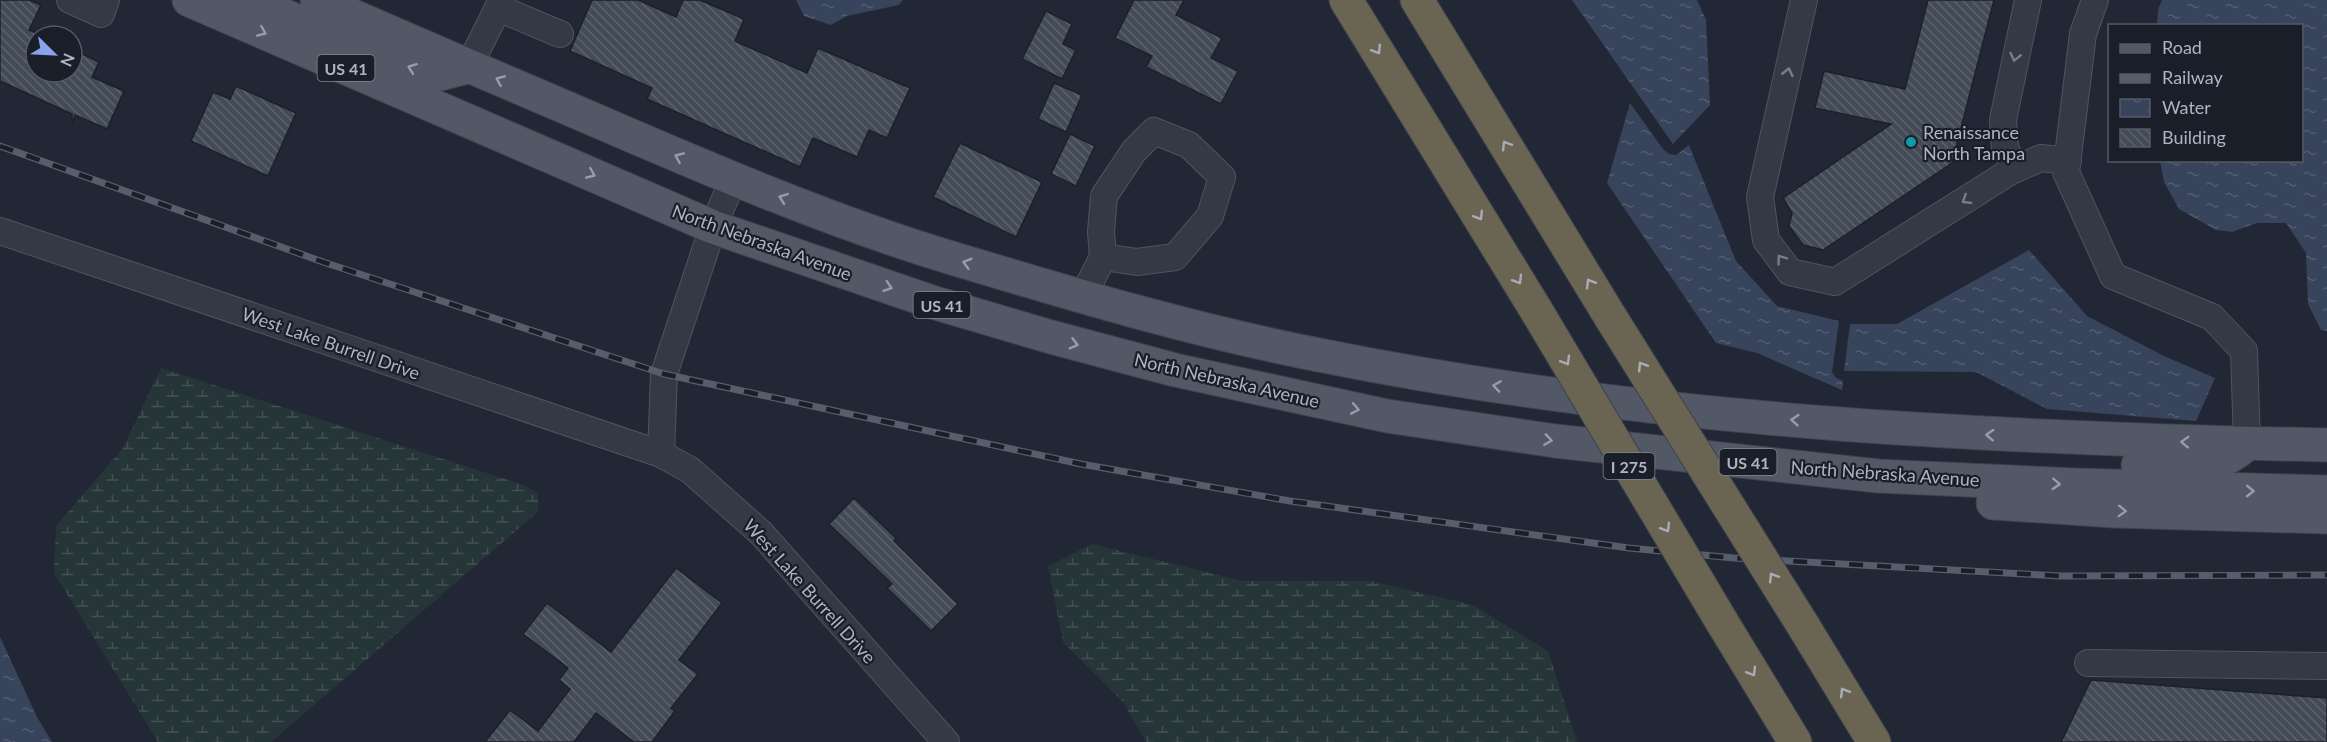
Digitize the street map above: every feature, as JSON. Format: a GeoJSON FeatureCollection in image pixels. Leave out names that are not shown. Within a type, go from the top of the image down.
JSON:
{"type":"FeatureCollection","features":[{"type":"Feature","properties":{"kind":"highway","name":"I 275"},"geometry":{"type":"LineString","coordinates":[[1346,0],[1536,310],[1795,742]]}},
{"type":"Feature","properties":{"kind":"highway"},"geometry":{"type":"LineString","coordinates":[[1417,0],[1874,742]]}},
{"type":"Feature","properties":{"kind":"main road","name":"North Nebraska Avenue"},"geometry":{"type":"LineString","coordinates":[[189,0],[713,227],[932,302],[1050,337],[1175,370],[1283,395],[1387,416],[1555,441],[1878,476],[2099,486],[2327,492]]}},
{"type":"Feature","properties":{"kind":"main road"},"geometry":{"type":"LineString","coordinates":[[317,0],[733,180],[951,258],[1187,324],[1316,355],[1454,380],[1585,399],[1900,430],[2064,438],[2327,445]]}},
{"type":"Feature","properties":{"kind":"main road"},"geometry":{"type":"LineString","coordinates":[[229,17],[241,6],[263,6],[424,72],[440,74],[469,66]]}},
{"type":"Feature","properties":{"kind":"main road"},"geometry":{"type":"LineString","coordinates":[[1878,476],[1935,460],[2202,466],[2220,462],[2247,444]]}},
{"type":"Feature","properties":{"kind":"main road"},"geometry":{"type":"LineString","coordinates":[[1878,476],[1990,503],[2114,511],[2327,517]]}},
{"type":"Feature","properties":{"kind":"street"},"geometry":{"type":"LineString","coordinates":[[70,0],[101,14],[106,0]]}},
{"type":"Feature","properties":{"kind":"street"},"geometry":{"type":"LineString","coordinates":[[1804,0],[1760,197],[1766,240],[1790,272],[1835,282],[2016,169],[2041,158],[2068,161]]}},
{"type":"Feature","properties":{"kind":"street"},"geometry":{"type":"LineString","coordinates":[[2016,169],[2005,148],[2002,120],[2028,0]]}},
{"type":"Feature","properties":{"kind":"street"},"geometry":{"type":"LineString","coordinates":[[2096,0],[2083,34],[2066,172],[2113,276],[2212,317],[2244,351],[2247,444]]}},
{"type":"Feature","properties":{"kind":"street"},"geometry":{"type":"LineString","coordinates":[[469,66],[500,4],[560,34]]}},
{"type":"Feature","properties":{"kind":"street"},"geometry":{"type":"LineString","coordinates":[[1083,296],[1103,257],[1101,232],[1104,196],[1134,151],[1154,131],[1189,145],[1222,177],[1210,216],[1175,258],[1137,262],[1103,257]]}},
{"type":"Feature","properties":{"kind":"street"},"geometry":{"type":"LineString","coordinates":[[661,454],[664,374],[713,227],[733,180]]}},
{"type":"Feature","properties":{"kind":"street","name":"West Lake Burrell Drive"},"geometry":{"type":"LineString","coordinates":[[0,231],[661,454],[690,470],[761,533],[946,742]]}},
{"type":"Feature","properties":{"kind":"street"},"geometry":{"type":"LineString","coordinates":[[2088,663],[2327,666]]}},
{"type":"Feature","properties":{"kind":"green space"},"geometry":{"type":"Polygon","coordinates":[[[161,368],[524,485],[538,494],[538,512],[271,742],[158,742],[54,573],[56,526],[123,448],[161,368]]]}},
{"type":"Feature","properties":{"kind":"green space"},"geometry":{"type":"Polygon","coordinates":[[[1092,544],[1243,581],[1370,581],[1473,605],[1548,651],[1577,742],[1146,742],[1123,702],[1063,642],[1048,566],[1092,544]]]}},
{"type":"Feature","properties":{"kind":"water"},"geometry":{"type":"Polygon","coordinates":[[[796,0],[903,0],[899,5],[847,16],[831,25],[804,16],[796,0]]]}},
{"type":"Feature","properties":{"kind":"water"},"geometry":{"type":"Polygon","coordinates":[[[1572,0],[1697,0],[1706,20],[1710,105],[1673,144],[1572,0]]]}},
{"type":"Feature","properties":{"kind":"water"},"geometry":{"type":"Polygon","coordinates":[[[2162,0],[2327,0],[2327,331],[2321,330],[2308,304],[2306,253],[2286,223],[2257,223],[2232,232],[2216,230],[2179,209],[2164,182],[2160,162],[2303,162],[2303,24],[2157,24],[2158,10],[2162,0]]]}},
{"type":"Feature","properties":{"kind":"water"},"geometry":{"type":"Polygon","coordinates":[[[1630,103],[1669,154],[1676,155],[1689,145],[1736,261],[1777,306],[1839,321],[1832,372],[1836,378],[1843,381],[1842,390],[1757,353],[1716,343],[1607,183],[1630,103]]]}},
{"type":"Feature","properties":{"kind":"water"},"geometry":{"type":"Polygon","coordinates":[[[2029,250],[2087,316],[2164,356],[2215,378],[2196,421],[2047,409],[1976,372],[1844,371],[1850,324],[1897,324],[2029,250]]]}},
{"type":"Feature","properties":{"kind":"water"},"geometry":{"type":"Polygon","coordinates":[[[0,637],[37,717],[52,742],[0,742],[0,637]]]}},
{"type":"Feature","properties":{"kind":"building"},"geometry":{"type":"Polygon","coordinates":[[[0,0],[29,0],[41,5],[32,24],[24,24],[24,84],[84,84],[84,55],[99,62],[92,77],[124,91],[107,129],[75,115],[72,123],[72,114],[0,81],[0,0]]]}},
{"type":"Feature","properties":{"kind":"building"},"geometry":{"type":"Polygon","coordinates":[[[592,0],[638,0],[676,17],[683,0],[700,0],[744,19],[735,41],[807,73],[818,48],[910,88],[887,138],[869,130],[857,157],[813,138],[800,167],[647,99],[652,88],[570,51],[592,0]]]}},
{"type":"Feature","properties":{"kind":"building"},"geometry":{"type":"Polygon","coordinates":[[[1134,0],[1184,0],[1176,15],[1222,38],[1211,58],[1238,71],[1221,104],[1146,67],[1152,56],[1115,38],[1134,0]]]}},
{"type":"Feature","properties":{"kind":"building","name":"Renaissance North Tampa"},"geometry":{"type":"Polygon","coordinates":[[[1928,0],[1994,0],[1952,163],[1823,250],[1803,245],[1789,226],[1792,213],[1783,198],[1891,124],[1815,108],[1824,71],[1905,89],[1928,0]]]}},
{"type":"Feature","properties":{"kind":"building"},"geometry":{"type":"Polygon","coordinates":[[[1046,11],[1072,24],[1063,44],[1076,50],[1062,79],[1022,59],[1046,11]]]}},
{"type":"Feature","properties":{"kind":"building"},"geometry":{"type":"Polygon","coordinates":[[[1054,83],[1082,95],[1066,132],[1038,119],[1054,83]]]}},
{"type":"Feature","properties":{"kind":"building"},"geometry":{"type":"Polygon","coordinates":[[[236,86],[296,113],[268,176],[191,141],[213,92],[230,99],[236,86]]]}},
{"type":"Feature","properties":{"kind":"building"},"geometry":{"type":"Polygon","coordinates":[[[1070,134],[1095,146],[1076,186],[1051,174],[1070,134]]]}},
{"type":"Feature","properties":{"kind":"building"},"geometry":{"type":"Polygon","coordinates":[[[960,143],[1042,182],[1016,237],[933,197],[960,143]]]}},
{"type":"Feature","properties":{"kind":"building"},"geometry":{"type":"Polygon","coordinates":[[[854,498],[896,538],[894,541],[958,604],[931,631],[887,588],[892,584],[829,524],[854,498]]]}},
{"type":"Feature","properties":{"kind":"building"},"geometry":{"type":"Polygon","coordinates":[[[676,568],[722,603],[679,660],[698,674],[671,708],[675,711],[652,742],[634,742],[596,713],[574,742],[485,742],[510,710],[538,731],[570,689],[559,680],[568,668],[523,634],[547,603],[611,652],[676,568]]]}},
{"type":"Feature","properties":{"kind":"building"},"geometry":{"type":"Polygon","coordinates":[[[2091,680],[2327,698],[2327,742],[2061,742],[2091,680]]]}},
{"type":"Feature","properties":{"kind":"railway"},"geometry":{"type":"LineString","coordinates":[[0,146],[323,262],[664,374],[1081,464],[1290,501],[1629,548],[1734,558],[2061,576],[2327,575]]}},
{"type":"Feature","properties":{"kind":"place","name":"Renaissance North Tampa"},"geometry":{"type":"Point","coordinates":[1911,142]}}]}
